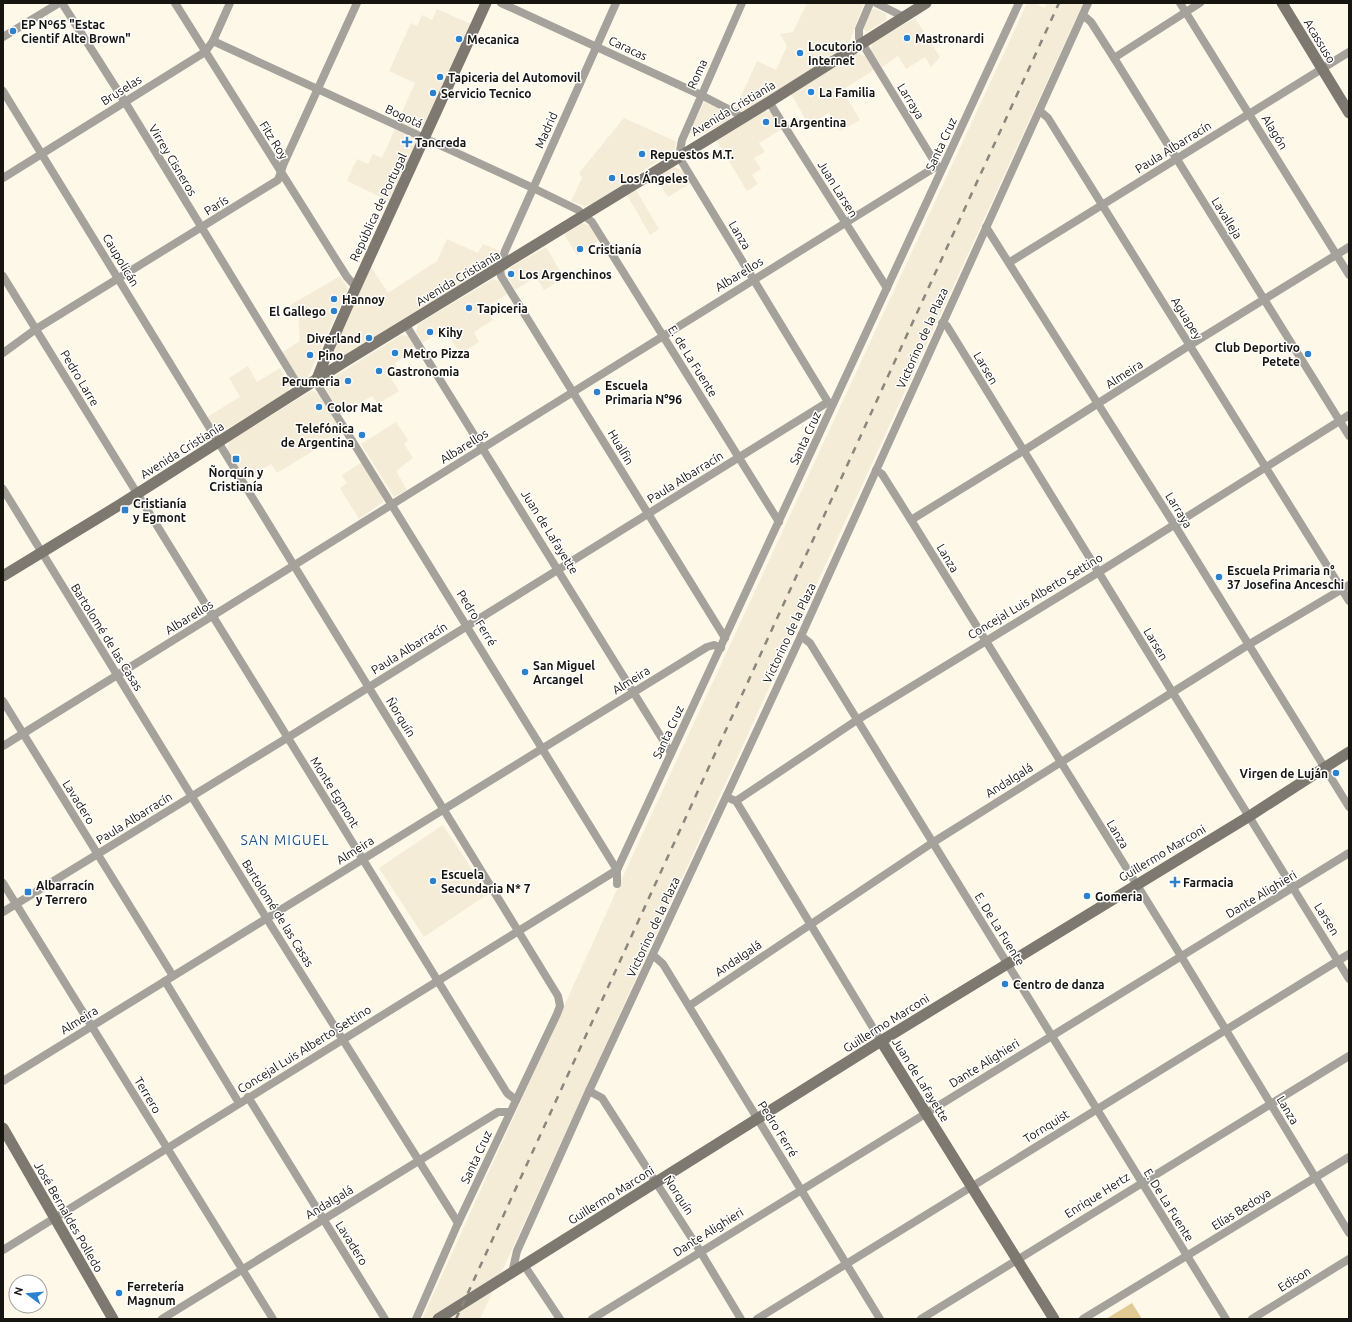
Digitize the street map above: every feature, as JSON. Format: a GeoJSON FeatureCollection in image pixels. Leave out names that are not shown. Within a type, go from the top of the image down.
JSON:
{"type":"FeatureCollection","features":[{"type":"Feature","properties":{"kind":"main road","name":"República de Portugal"},"geometry":{"type":"LineString","coordinates":[[317,379],[356,287],[486,3]]}},
{"type":"Feature","properties":{"kind":"main road","name":"Avenida Cristianía"},"geometry":{"type":"LineString","coordinates":[[3,576],[137,494],[317,379],[769,102],[926,3]]}},
{"type":"Feature","properties":{"kind":"main road","name":"Acassuso"},"geometry":{"type":"LineString","coordinates":[[1282,3],[1349,113]]}},
{"type":"Feature","properties":{"kind":"main road","name":"Guillermo Marconi"},"geometry":{"type":"LineString","coordinates":[[438,1319],[881,1041],[1248,817],[1349,752]]}},
{"type":"Feature","properties":{"kind":"main road","name":"Juan de Lafayette"},"geometry":{"type":"LineString","coordinates":[[881,1041],[1054,1319]]}},
{"type":"Feature","properties":{"kind":"main road","name":"José Bernaldes Polledo"},"geometry":{"type":"LineString","coordinates":[[3,1128],[113,1319]]}},
{"type":"Feature","properties":{"kind":"street"},"geometry":{"type":"LineString","coordinates":[[3,36],[60,3]]}},
{"type":"Feature","properties":{"kind":"street","name":"Virrey Cisneros"},"geometry":{"type":"LineString","coordinates":[[60,3],[125,102],[201,229],[301,390]]}},
{"type":"Feature","properties":{"kind":"street","name":"Fitz Roy"},"geometry":{"type":"LineString","coordinates":[[175,3],[346,277],[356,287]]}},
{"type":"Feature","properties":{"kind":"street","name":"Bruselas"},"geometry":{"type":"LineString","coordinates":[[3,178],[205,52],[213,41],[230,3]]}},
{"type":"Feature","properties":{"kind":"street","name":"París"},"geometry":{"type":"LineString","coordinates":[[3,353],[36,329],[201,229],[278,180],[357,3]]}},
{"type":"Feature","properties":{"kind":"street","name":"Caracas"},"geometry":{"type":"LineString","coordinates":[[501,3],[701,95],[736,113],[742,118]]}},
{"type":"Feature","properties":{"kind":"street","name":"Madrid"},"geometry":{"type":"LineString","coordinates":[[500,268],[505,251],[532,188],[616,3]]}},
{"type":"Feature","properties":{"kind":"street","name":"Roma"},"geometry":{"type":"LineString","coordinates":[[679,157],[682,140],[742,3]]}},
{"type":"Feature","properties":{"kind":"street"},"geometry":{"type":"LineString","coordinates":[[862,44],[859,38],[859,29],[870,3]]}},
{"type":"Feature","properties":{"kind":"street"},"geometry":{"type":"LineString","coordinates":[[876,3],[904,17]]}},
{"type":"Feature","properties":{"kind":"street","name":"Santa Cruz"},"geometry":{"type":"LineString","coordinates":[[617,884],[617,870],[779,522],[830,403],[887,288],[940,167],[1019,3]]}},
{"type":"Feature","properties":{"kind":"street","name":"Victorino de la Plaza"},"geometry":{"type":"LineString","coordinates":[[512,1273],[518,1251],[590,1091],[801,636],[1088,3]]}},
{"type":"Feature","properties":{"kind":"street","name":"Alagón"},"geometry":{"type":"LineString","coordinates":[[1180,3],[1349,275]]}},
{"type":"Feature","properties":{"kind":"street"},"geometry":{"type":"LineString","coordinates":[[1114,58],[1200,3]]}},
{"type":"Feature","properties":{"kind":"street","name":"Lavalleja"},"geometry":{"type":"LineString","coordinates":[[1083,15],[1091,22],[1114,58],[1349,436]]}},
{"type":"Feature","properties":{"kind":"street","name":"Bogotá"},"geometry":{"type":"LineString","coordinates":[[213,41],[532,188],[584,214]]}},
{"type":"Feature","properties":{"kind":"street","name":"Larraya"},"geometry":{"type":"LineString","coordinates":[[862,44],[940,167]]}},
{"type":"Feature","properties":{"kind":"street","name":"Paula Albarracín"},"geometry":{"type":"LineString","coordinates":[[1010,262],[1349,52]]}},
{"type":"Feature","properties":{"kind":"street","name":"Caupolicán"},"geometry":{"type":"LineString","coordinates":[[3,91],[218,442]]}},
{"type":"Feature","properties":{"kind":"street","name":"Juan Larsen"},"geometry":{"type":"LineString","coordinates":[[769,102],[887,288]]}},
{"type":"Feature","properties":{"kind":"street","name":"Aguapey"},"geometry":{"type":"LineString","coordinates":[[1040,111],[1048,118],[1267,467],[1345,587],[1349,601]]}},
{"type":"Feature","properties":{"kind":"street","name":"Lanza"},"geometry":{"type":"LineString","coordinates":[[679,157],[830,403]]}},
{"type":"Feature","properties":{"kind":"street","name":"Albarellos"},"geometry":{"type":"LineString","coordinates":[[3,746],[664,336],[753,279],[940,167]]}},
{"type":"Feature","properties":{"kind":"street","name":"E. de La Fuente"},"geometry":{"type":"LineString","coordinates":[[584,214],[592,222],[779,522]]}},
{"type":"Feature","properties":{"kind":"street","name":"Larraya"},"geometry":{"type":"LineString","coordinates":[[986,227],[1010,262],[1174,524],[1349,807]]}},
{"type":"Feature","properties":{"kind":"street","name":"Almeira"},"geometry":{"type":"LineString","coordinates":[[911,520],[1099,405],[1190,345],[1349,247]]}},
{"type":"Feature","properties":{"kind":"street","name":"Hualfin"},"geometry":{"type":"LineString","coordinates":[[500,268],[501,276],[725,638]]}},
{"type":"Feature","properties":{"kind":"street","name":"Pedro Larre"},"geometry":{"type":"LineString","coordinates":[[3,276],[137,494]]}},
{"type":"Feature","properties":{"kind":"street","name":"Larsen"},"geometry":{"type":"LineString","coordinates":[[942,323],[947,326],[1023,452],[1099,572],[1248,817],[1349,979]]}},
{"type":"Feature","properties":{"kind":"street","name":"Juan de Lafayette"},"geometry":{"type":"LineString","coordinates":[[406,325],[671,753]]}},
{"type":"Feature","properties":{"kind":"street","name":"Pedro Ferré"},"geometry":{"type":"LineString","coordinates":[[317,379],[319,386],[617,870]]}},
{"type":"Feature","properties":{"kind":"street","name":"Paula Albarracín"},"geometry":{"type":"LineString","coordinates":[[3,912],[287,738],[558,569],[830,403]]}},
{"type":"Feature","properties":{"kind":"street","name":"Concejal Luis Alberto Settino"},"geometry":{"type":"LineString","coordinates":[[736,802],[857,720],[1099,572],[1349,415]]}},
{"type":"Feature","properties":{"kind":"street","name":"Ñorquín"},"geometry":{"type":"LineString","coordinates":[[218,442],[519,931],[558,996],[560,1006]]}},
{"type":"Feature","properties":{"kind":"street","name":"Lanza"},"geometry":{"type":"LineString","coordinates":[[876,470],[882,474],[1061,762],[1349,1234]]}},
{"type":"Feature","properties":{"kind":"street","name":"Bartolomé de las Casas"},"geometry":{"type":"LineString","coordinates":[[3,489],[267,919],[418,1162],[458,1223]]}},
{"type":"Feature","properties":{"kind":"street","name":"Monte Egmont"},"geometry":{"type":"LineString","coordinates":[[137,494],[507,1093],[516,1100]]}},
{"type":"Feature","properties":{"kind":"street","name":"Andalgalá"},"geometry":{"type":"LineString","coordinates":[[689,1006],[932,843],[1172,692],[1345,587]]}},
{"type":"Feature","properties":{"kind":"street","name":"E. De La Fuente"},"geometry":{"type":"LineString","coordinates":[[801,636],[810,643],[1226,1319]]}},
{"type":"Feature","properties":{"kind":"street","name":"Almeira"},"geometry":{"type":"LineString","coordinates":[[3,1081],[707,647],[714,645],[720,648]]}},
{"type":"Feature","properties":{"kind":"street","name":"Lavadero"},"geometry":{"type":"LineString","coordinates":[[3,701],[173,976]]}},
{"type":"Feature","properties":{"kind":"street","name":"Juan de Lafayette"},"geometry":{"type":"LineString","coordinates":[[726,796],[736,802],[881,1041]]}},
{"type":"Feature","properties":{"kind":"street","name":"Dante Alighieri"},"geometry":{"type":"LineString","coordinates":[[592,1319],[1180,956],[1293,889],[1349,853]]}},
{"type":"Feature","properties":{"kind":"street","name":"Concejal Luis Alberto Settino"},"geometry":{"type":"LineString","coordinates":[[3,1250],[617,870]]}},
{"type":"Feature","properties":{"kind":"street","name":"Terrero"},"geometry":{"type":"LineString","coordinates":[[3,883],[273,1319]]}},
{"type":"Feature","properties":{"kind":"street","name":"Tornquist"},"geometry":{"type":"LineString","coordinates":[[757,1319],[1225,1029],[1349,954]]}},
{"type":"Feature","properties":{"kind":"street","name":"Pedro Ferré"},"geometry":{"type":"LineString","coordinates":[[653,955],[663,964],[880,1319]]}},
{"type":"Feature","properties":{"kind":"street"},"geometry":{"type":"LineString","coordinates":[[165,981],[239,1103]]}},
{"type":"Feature","properties":{"kind":"street","name":"Santa Cruz"},"geometry":{"type":"LineString","coordinates":[[416,1319],[458,1223],[560,1006]]}},
{"type":"Feature","properties":{"kind":"street","name":"Enrique Hertz"},"geometry":{"type":"LineString","coordinates":[[921,1319],[1141,1182],[1271,1105],[1349,1056]]}},
{"type":"Feature","properties":{"kind":"street","name":"Ñorquín"},"geometry":{"type":"LineString","coordinates":[[590,1091],[602,1098],[742,1319]]}},
{"type":"Feature","properties":{"kind":"street","name":"Lavadero"},"geometry":{"type":"LineString","coordinates":[[248,1098],[385,1319]]}},
{"type":"Feature","properties":{"kind":"street","name":"Andalgalá"},"geometry":{"type":"LineString","coordinates":[[162,1319],[498,1112],[510,1112]]}},
{"type":"Feature","properties":{"kind":"street","name":"Elías Bedoya"},"geometry":{"type":"LineString","coordinates":[[1083,1319],[1349,1157]]}},
{"type":"Feature","properties":{"kind":"street","name":"Edison"},"geometry":{"type":"LineString","coordinates":[[1252,1319],[1349,1259]]}},
{"type":"Feature","properties":{"kind":"street"},"geometry":{"type":"LineString","coordinates":[[524,1264],[560,1319]]}},
{"type":"Feature","properties":{"kind":"shaded area"},"geometry":{"type":"Polygon","coordinates":[[[807,3],[864,3],[849,43],[843,50],[745,110],[742,111],[735,109],[757,61],[776,70],[787,46],[780,34],[793,32],[807,3]]]}},
{"type":"Feature","properties":{"kind":"shaded area"},"geometry":{"type":"Polygon","coordinates":[[[1027,3],[1034,3],[1045,8],[1047,3],[1083,3],[480,1319],[422,1319],[630,861],[1027,3]]]}},
{"type":"Feature","properties":{"kind":"shaded area"},"geometry":{"type":"Polygon","coordinates":[[[437,9],[471,24],[424,128],[416,131],[397,123],[415,83],[389,71],[411,23],[417,26],[422,15],[432,20],[437,9]]]}},
{"type":"Feature","properties":{"kind":"shaded area"},"geometry":{"type":"Polygon","coordinates":[[[876,9],[886,14],[886,20],[867,32],[863,29],[871,10],[876,9]]]}},
{"type":"Feature","properties":{"kind":"shaded area"},"geometry":{"type":"Polygon","coordinates":[[[915,18],[940,57],[931,67],[925,57],[906,69],[898,56],[882,67],[871,50],[872,43],[915,18]]]}},
{"type":"Feature","properties":{"kind":"shaded area"},"geometry":{"type":"Polygon","coordinates":[[[856,53],[865,56],[874,70],[842,90],[860,120],[840,131],[829,113],[809,125],[791,94],[856,53]]]}},
{"type":"Feature","properties":{"kind":"shaded area"},"geometry":{"type":"Polygon","coordinates":[[[704,102],[731,114],[732,117],[728,121],[695,138],[690,132],[704,102]]]}},
{"type":"Feature","properties":{"kind":"shaded area"},"geometry":{"type":"Polygon","coordinates":[[[765,111],[771,112],[782,129],[759,143],[765,152],[754,158],[761,169],[752,175],[758,184],[747,191],[716,140],[765,111]]]}},
{"type":"Feature","properties":{"kind":"shaded area"},"geometry":{"type":"Polygon","coordinates":[[[624,118],[677,142],[674,150],[591,205],[584,206],[571,201],[582,178],[579,173],[624,118]]]}},
{"type":"Feature","properties":{"kind":"shaded area"},"geometry":{"type":"Polygon","coordinates":[[[395,129],[414,138],[416,143],[389,201],[347,181],[357,159],[368,164],[373,154],[382,158],[395,129]]]}},
{"type":"Feature","properties":{"kind":"shaded area"},"geometry":{"type":"Polygon","coordinates":[[[673,167],[684,171],[691,183],[668,197],[656,178],[673,167]]]}},
{"type":"Feature","properties":{"kind":"shaded area"},"geometry":{"type":"Polygon","coordinates":[[[636,190],[659,229],[650,235],[627,195],[636,190]]]}},
{"type":"Feature","properties":{"kind":"shaded area"},"geometry":{"type":"Polygon","coordinates":[[[582,223],[590,226],[600,240],[577,255],[564,234],[582,223]]]}},
{"type":"Feature","properties":{"kind":"shaded area"},"geometry":{"type":"Polygon","coordinates":[[[447,239],[478,253],[483,244],[500,251],[495,261],[489,268],[344,356],[336,355],[336,344],[371,267],[388,293],[437,261],[447,239]]]}},
{"type":"Feature","properties":{"kind":"shaded area"},"geometry":{"type":"Polygon","coordinates":[[[546,247],[564,278],[544,290],[536,277],[515,290],[508,277],[508,272],[511,267],[546,247]]]}},
{"type":"Feature","properties":{"kind":"shaded area"},"geometry":{"type":"Polygon","coordinates":[[[340,276],[347,287],[347,291],[307,379],[300,381],[280,354],[300,341],[298,313],[288,319],[282,310],[340,276]]]}},
{"type":"Feature","properties":{"kind":"shaded area"},"geometry":{"type":"Polygon","coordinates":[[[493,279],[499,281],[507,294],[486,307],[493,320],[474,332],[479,342],[460,354],[445,329],[422,343],[416,332],[418,324],[493,279]]]}},
{"type":"Feature","properties":{"kind":"shaded area"},"geometry":{"type":"Polygon","coordinates":[[[401,335],[408,336],[417,349],[395,363],[400,373],[391,379],[399,391],[378,404],[372,396],[342,415],[325,388],[326,382],[401,335]]]}},
{"type":"Feature","properties":{"kind":"shaded area"},"geometry":{"type":"Polygon","coordinates":[[[248,366],[257,382],[280,368],[289,383],[289,390],[220,433],[214,429],[207,417],[240,397],[229,378],[248,366]]]}},
{"type":"Feature","properties":{"kind":"shaded area"},"geometry":{"type":"Polygon","coordinates":[[[311,391],[318,393],[343,433],[277,473],[271,464],[244,480],[227,451],[229,441],[311,391]]]}},
{"type":"Feature","properties":{"kind":"shaded area"},"geometry":{"type":"Polygon","coordinates":[[[396,422],[408,440],[404,444],[413,458],[396,471],[407,490],[394,497],[361,444],[396,422]]]}},
{"type":"Feature","properties":{"kind":"shaded area"},"geometry":{"type":"Polygon","coordinates":[[[362,462],[382,496],[383,502],[359,519],[340,488],[347,483],[342,475],[362,462]]]}},
{"type":"Feature","properties":{"kind":"shaded area","name":"Escuela Secundaria N* 7"},"geometry":{"type":"Polygon","coordinates":[[[443,825],[488,894],[424,937],[379,868],[443,825]]]}},
{"type":"Feature","properties":{"kind":"shaded area"},"geometry":{"type":"Polygon","coordinates":[[[1132,1303],[1142,1319],[1106,1319],[1132,1303]]]}},
{"type":"Feature","properties":{"kind":"railway"},"geometry":{"type":"LineString","coordinates":[[456,1319],[1059,3]]}},
{"type":"Feature","properties":{"kind":"place","name":"EP Nº65 \"Estac Cientif Alte Brown\""},"geometry":{"type":"Point","coordinates":[13,31]}},
{"type":"Feature","properties":{"kind":"place","name":"Mastronardi"},"geometry":{"type":"Point","coordinates":[907,38]}},
{"type":"Feature","properties":{"kind":"place","name":"Mecanica"},"geometry":{"type":"Point","coordinates":[459,39]}},
{"type":"Feature","properties":{"kind":"place","name":"Locutorio Internet"},"geometry":{"type":"Point","coordinates":[800,53]}},
{"type":"Feature","properties":{"kind":"place","name":"Tapiceria del Automovil"},"geometry":{"type":"Point","coordinates":[440,77]}},
{"type":"Feature","properties":{"kind":"place","name":"La Familia"},"geometry":{"type":"Point","coordinates":[811,92]}},
{"type":"Feature","properties":{"kind":"place","name":"Servicio Tecnico"},"geometry":{"type":"Point","coordinates":[433,93]}},
{"type":"Feature","properties":{"kind":"place","name":"La Argentina"},"geometry":{"type":"Point","coordinates":[766,122]}},
{"type":"Feature","properties":{"kind":"place","name":"Tancreda"},"geometry":{"type":"Point","coordinates":[407,142]}},
{"type":"Feature","properties":{"kind":"place","name":"Repuestos M.T."},"geometry":{"type":"Point","coordinates":[642,154]}},
{"type":"Feature","properties":{"kind":"place","name":"Los Ángeles"},"geometry":{"type":"Point","coordinates":[612,178]}},
{"type":"Feature","properties":{"kind":"place","name":"Cristianía"},"geometry":{"type":"Point","coordinates":[580,249]}},
{"type":"Feature","properties":{"kind":"place","name":"Los Argenchinos"},"geometry":{"type":"Point","coordinates":[511,274]}},
{"type":"Feature","properties":{"kind":"place","name":"Hannoy"},"geometry":{"type":"Point","coordinates":[334,299]}},
{"type":"Feature","properties":{"kind":"place","name":"Tapiceria"},"geometry":{"type":"Point","coordinates":[469,308]}},
{"type":"Feature","properties":{"kind":"place","name":"El Gallego"},"geometry":{"type":"Point","coordinates":[334,311]}},
{"type":"Feature","properties":{"kind":"place","name":"Kihy"},"geometry":{"type":"Point","coordinates":[430,332]}},
{"type":"Feature","properties":{"kind":"place","name":"Diverland"},"geometry":{"type":"Point","coordinates":[369,338]}},
{"type":"Feature","properties":{"kind":"place","name":"Metro Pizza"},"geometry":{"type":"Point","coordinates":[395,353]}},
{"type":"Feature","properties":{"kind":"place","name":"Club Deportivo Petete"},"geometry":{"type":"Point","coordinates":[1308,354]}},
{"type":"Feature","properties":{"kind":"place","name":"Pino"},"geometry":{"type":"Point","coordinates":[310,355]}},
{"type":"Feature","properties":{"kind":"place","name":"Gastronomia"},"geometry":{"type":"Point","coordinates":[379,371]}},
{"type":"Feature","properties":{"kind":"place","name":"Perumeria"},"geometry":{"type":"Point","coordinates":[348,381]}},
{"type":"Feature","properties":{"kind":"place","name":"Escuela Primaria N°96"},"geometry":{"type":"Point","coordinates":[597,392]}},
{"type":"Feature","properties":{"kind":"place","name":"Color Mat"},"geometry":{"type":"Point","coordinates":[319,407]}},
{"type":"Feature","properties":{"kind":"place","name":"Telefónica de Argentina"},"geometry":{"type":"Point","coordinates":[362,435]}},
{"type":"Feature","properties":{"kind":"place","name":"Ñorquín y Cristianía"},"geometry":{"type":"Point","coordinates":[236,459]}},
{"type":"Feature","properties":{"kind":"place","name":"Cristianía y Egmont"},"geometry":{"type":"Point","coordinates":[125,510]}},
{"type":"Feature","properties":{"kind":"place","name":"Escuela Primaria n° 37 Josefina Anceschi"},"geometry":{"type":"Point","coordinates":[1219,577]}},
{"type":"Feature","properties":{"kind":"place","name":"San Miguel Arcangel"},"geometry":{"type":"Point","coordinates":[525,672]}},
{"type":"Feature","properties":{"kind":"place","name":"Virgen de Luján"},"geometry":{"type":"Point","coordinates":[1336,773]}},
{"type":"Feature","properties":{"kind":"place","name":"Escuela Secundaria N* 7"},"geometry":{"type":"Point","coordinates":[433,881]}},
{"type":"Feature","properties":{"kind":"place","name":"Farmacia"},"geometry":{"type":"Point","coordinates":[1175,882]}},
{"type":"Feature","properties":{"kind":"place","name":"Albarracín y Terrero"},"geometry":{"type":"Point","coordinates":[28,892]}},
{"type":"Feature","properties":{"kind":"place","name":"Gomeria"},"geometry":{"type":"Point","coordinates":[1087,896]}},
{"type":"Feature","properties":{"kind":"place","name":"Centro de danza"},"geometry":{"type":"Point","coordinates":[1005,984]}},
{"type":"Feature","properties":{"kind":"place","name":"Ferretería Magnum"},"geometry":{"type":"Point","coordinates":[119,1293]}},
{"type":"Feature","properties":{"kind":"district","name":"SAN MIGUEL"},"geometry":{"type":"Point","coordinates":[285,840]}}]}
